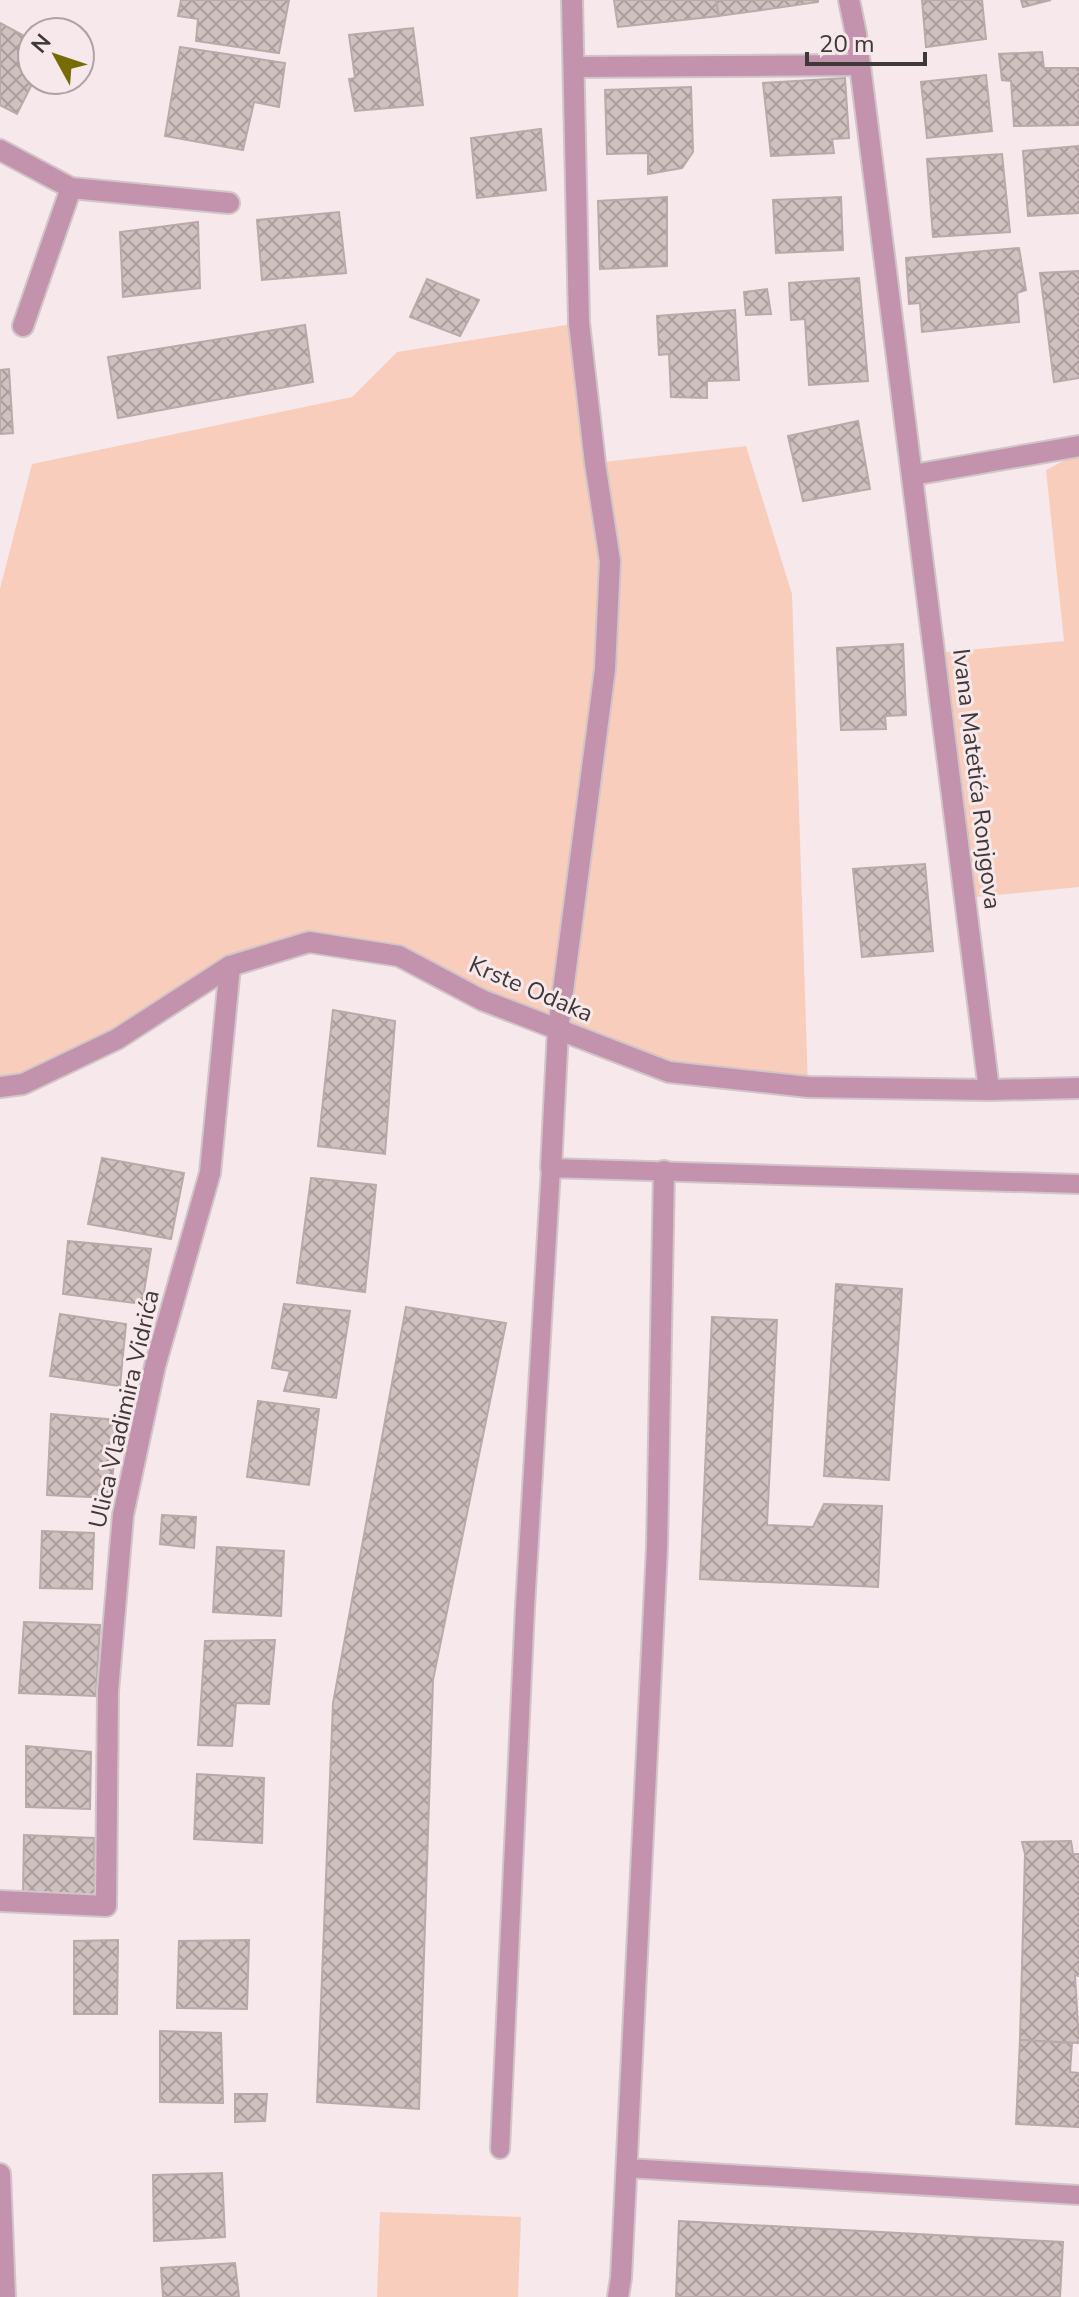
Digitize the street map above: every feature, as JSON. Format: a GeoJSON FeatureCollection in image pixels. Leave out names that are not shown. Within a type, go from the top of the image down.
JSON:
{"type":"FeatureCollection","features":[{"type":"Feature","properties":{"kind":"street"},"geometry":{"type":"LineString","coordinates":[[551,1168],[558,1029],[605,669],[610,561],[579,323],[572,0]]}},
{"type":"Feature","properties":{"kind":"street","name":"Ivana Matetića Ronjgova"},"geometry":{"type":"LineString","coordinates":[[849,0],[913,475],[989,1090]]}},
{"type":"Feature","properties":{"kind":"street"},"geometry":{"type":"LineString","coordinates":[[574,67],[860,65]]}},
{"type":"Feature","properties":{"kind":"street"},"geometry":{"type":"LineString","coordinates":[[0,150],[71,188],[229,203]]}},
{"type":"Feature","properties":{"kind":"street"},"geometry":{"type":"LineString","coordinates":[[23,326],[71,188]]}},
{"type":"Feature","properties":{"kind":"street"},"geometry":{"type":"LineString","coordinates":[[913,475],[1079,446]]}},
{"type":"Feature","properties":{"kind":"street","name":"Krste Odaka"},"geometry":{"type":"LineString","coordinates":[[0,1087],[23,1084],[117,1039],[230,966],[309,942],[399,956],[482,1000],[669,1072],[808,1087],[1079,1088]]}},
{"type":"Feature","properties":{"kind":"street","name":"Ulica Vladimira Vidrića"},"geometry":{"type":"LineString","coordinates":[[0,1901],[106,1906],[108,1691],[123,1515],[155,1366],[210,1173],[230,966]]}},
{"type":"Feature","properties":{"kind":"street"},"geometry":{"type":"LineString","coordinates":[[618,2297],[657,1548],[664,1171]]}},
{"type":"Feature","properties":{"kind":"street"},"geometry":{"type":"LineString","coordinates":[[0,2174],[5,2297]]}},
{"type":"Feature","properties":{"kind":"lane"},"geometry":{"type":"LineString","coordinates":[[500,2149],[525,1607],[551,1168],[1079,1184]]}},
{"type":"Feature","properties":{"kind":"lane"},"geometry":{"type":"LineString","coordinates":[[627,2168],[1079,2195]]}},
{"type":"Feature","properties":{"kind":"shaded area"},"geometry":{"type":"Polygon","coordinates":[[[579,323],[595,463],[746,446],[792,594],[808,1087],[669,1072],[399,956],[309,942],[230,966],[117,1039],[0,1087],[0,589],[32,464],[352,397],[397,352],[579,323]]]}},
{"type":"Feature","properties":{"kind":"shaded area"},"geometry":{"type":"Polygon","coordinates":[[[1079,453],[1079,887],[966,898],[935,653],[1064,641],[1046,470],[1079,453]]]}},
{"type":"Feature","properties":{"kind":"shaded area"},"geometry":{"type":"Polygon","coordinates":[[[380,2212],[521,2217],[518,2297],[377,2297],[380,2212]]]}},
{"type":"Feature","properties":{"kind":"building"},"geometry":{"type":"Polygon","coordinates":[[[181,0],[289,0],[279,53],[196,41],[198,19],[178,16],[181,0]]]}},
{"type":"Feature","properties":{"kind":"building"},"geometry":{"type":"Polygon","coordinates":[[[614,0],[716,0],[719,16],[618,27],[614,0]]]}},
{"type":"Feature","properties":{"kind":"building"},"geometry":{"type":"Polygon","coordinates":[[[716,0],[818,0],[818,2],[719,16],[716,0]]]}},
{"type":"Feature","properties":{"kind":"building"},"geometry":{"type":"Polygon","coordinates":[[[922,0],[982,0],[986,39],[926,47],[922,0]]]}},
{"type":"Feature","properties":{"kind":"building"},"geometry":{"type":"Polygon","coordinates":[[[1021,0],[1051,0],[1023,7],[1021,0]]]}},
{"type":"Feature","properties":{"kind":"building"},"geometry":{"type":"Polygon","coordinates":[[[0,23],[16,32],[16,96],[26,96],[17,114],[0,105],[0,23]]]}},
{"type":"Feature","properties":{"kind":"building"},"geometry":{"type":"Polygon","coordinates":[[[413,28],[423,105],[355,111],[349,79],[355,78],[349,35],[413,28]]]}},
{"type":"Feature","properties":{"kind":"building"},"geometry":{"type":"Polygon","coordinates":[[[180,47],[285,63],[279,107],[254,102],[243,150],[165,136],[180,47]]]}},
{"type":"Feature","properties":{"kind":"building"},"geometry":{"type":"Polygon","coordinates":[[[1042,52],[1044,68],[1079,68],[1079,125],[1014,126],[1011,81],[1002,80],[999,54],[1042,52]]]}},
{"type":"Feature","properties":{"kind":"building"},"geometry":{"type":"Polygon","coordinates":[[[986,75],[992,131],[927,138],[921,82],[986,75]]]}},
{"type":"Feature","properties":{"kind":"building"},"geometry":{"type":"Polygon","coordinates":[[[845,78],[849,138],[832,139],[834,153],[771,156],[763,83],[845,78]]]}},
{"type":"Feature","properties":{"kind":"building"},"geometry":{"type":"Polygon","coordinates":[[[691,87],[693,152],[682,168],[648,174],[648,153],[607,154],[605,90],[691,87]]]}},
{"type":"Feature","properties":{"kind":"building"},"geometry":{"type":"Polygon","coordinates":[[[541,129],[546,190],[477,198],[471,138],[541,129]]]}},
{"type":"Feature","properties":{"kind":"building"},"geometry":{"type":"Polygon","coordinates":[[[1079,146],[1079,213],[1028,216],[1023,151],[1079,146]]]}},
{"type":"Feature","properties":{"kind":"building"},"geometry":{"type":"Polygon","coordinates":[[[1002,154],[1010,232],[933,237],[927,159],[1002,154]]]}},
{"type":"Feature","properties":{"kind":"building"},"geometry":{"type":"Polygon","coordinates":[[[667,197],[667,266],[600,269],[598,201],[667,197]]]}},
{"type":"Feature","properties":{"kind":"building"},"geometry":{"type":"Polygon","coordinates":[[[841,197],[843,250],[776,253],[773,200],[841,197]]]}},
{"type":"Feature","properties":{"kind":"building"},"geometry":{"type":"Polygon","coordinates":[[[339,212],[346,273],[262,280],[257,220],[339,212]]]}},
{"type":"Feature","properties":{"kind":"building"},"geometry":{"type":"Polygon","coordinates":[[[198,222],[200,288],[123,297],[120,232],[198,222]]]}},
{"type":"Feature","properties":{"kind":"building"},"geometry":{"type":"Polygon","coordinates":[[[1019,248],[1026,290],[1017,293],[1019,322],[922,332],[920,303],[909,304],[906,258],[1019,248]]]}},
{"type":"Feature","properties":{"kind":"building"},"geometry":{"type":"Polygon","coordinates":[[[1079,271],[1079,378],[1054,382],[1040,273],[1079,271]]]}},
{"type":"Feature","properties":{"kind":"building"},"geometry":{"type":"Polygon","coordinates":[[[859,278],[868,381],[809,385],[805,319],[791,320],[789,283],[859,278]]]}},
{"type":"Feature","properties":{"kind":"building"},"geometry":{"type":"Polygon","coordinates":[[[427,279],[479,300],[460,336],[410,317],[427,279]]]}},
{"type":"Feature","properties":{"kind":"building"},"geometry":{"type":"Polygon","coordinates":[[[767,289],[771,314],[746,315],[744,292],[767,289]]]}},
{"type":"Feature","properties":{"kind":"building"},"geometry":{"type":"Polygon","coordinates":[[[735,310],[739,380],[707,381],[707,398],[671,397],[669,354],[659,355],[657,316],[735,310]]]}},
{"type":"Feature","properties":{"kind":"building"},"geometry":{"type":"Polygon","coordinates":[[[305,325],[313,382],[118,418],[108,357],[305,325]]]}},
{"type":"Feature","properties":{"kind":"building"},"geometry":{"type":"Polygon","coordinates":[[[9,369],[13,433],[0,434],[0,370],[9,369]]]}},
{"type":"Feature","properties":{"kind":"building"},"geometry":{"type":"Polygon","coordinates":[[[858,421],[870,489],[803,501],[788,436],[858,421]]]}},
{"type":"Feature","properties":{"kind":"building"},"geometry":{"type":"Polygon","coordinates":[[[903,644],[906,715],[885,716],[886,729],[841,730],[837,648],[903,644]]]}},
{"type":"Feature","properties":{"kind":"building"},"geometry":{"type":"Polygon","coordinates":[[[925,864],[933,951],[862,957],[853,869],[925,864]]]}},
{"type":"Feature","properties":{"kind":"building"},"geometry":{"type":"Polygon","coordinates":[[[333,1010],[395,1021],[385,1154],[318,1146],[333,1010]]]}},
{"type":"Feature","properties":{"kind":"building"},"geometry":{"type":"Polygon","coordinates":[[[102,1158],[184,1173],[171,1239],[88,1224],[102,1158]]]}},
{"type":"Feature","properties":{"kind":"building"},"geometry":{"type":"Polygon","coordinates":[[[311,1178],[376,1185],[365,1292],[297,1283],[311,1178]]]}},
{"type":"Feature","properties":{"kind":"building"},"geometry":{"type":"Polygon","coordinates":[[[68,1241],[151,1249],[142,1304],[63,1294],[68,1241]]]}},
{"type":"Feature","properties":{"kind":"building"},"geometry":{"type":"Polygon","coordinates":[[[836,1284],[902,1289],[889,1480],[824,1476],[836,1284]]]}},
{"type":"Feature","properties":{"kind":"building"},"geometry":{"type":"Polygon","coordinates":[[[284,1304],[350,1311],[336,1398],[284,1391],[290,1371],[272,1368],[284,1304]]]}},
{"type":"Feature","properties":{"kind":"building"},"geometry":{"type":"Polygon","coordinates":[[[406,1307],[506,1323],[433,1680],[419,2109],[317,2102],[333,1703],[406,1307]]]}},
{"type":"Feature","properties":{"kind":"building"},"geometry":{"type":"Polygon","coordinates":[[[60,1314],[126,1324],[120,1386],[50,1376],[60,1314]]]}},
{"type":"Feature","properties":{"kind":"building"},"geometry":{"type":"Polygon","coordinates":[[[712,1317],[777,1320],[767,1525],[813,1527],[824,1504],[882,1506],[878,1587],[700,1579],[712,1317]]]}},
{"type":"Feature","properties":{"kind":"building"},"geometry":{"type":"Polygon","coordinates":[[[258,1401],[319,1409],[309,1485],[247,1477],[258,1401]]]}},
{"type":"Feature","properties":{"kind":"building"},"geometry":{"type":"Polygon","coordinates":[[[51,1414],[117,1420],[111,1498],[47,1495],[51,1414]]]}},
{"type":"Feature","properties":{"kind":"building"},"geometry":{"type":"Polygon","coordinates":[[[162,1515],[196,1517],[194,1548],[160,1544],[162,1515]]]}},
{"type":"Feature","properties":{"kind":"building"},"geometry":{"type":"Polygon","coordinates":[[[42,1531],[94,1533],[92,1589],[40,1588],[42,1531]]]}},
{"type":"Feature","properties":{"kind":"building"},"geometry":{"type":"Polygon","coordinates":[[[217,1547],[284,1551],[281,1616],[213,1612],[217,1547]]]}},
{"type":"Feature","properties":{"kind":"building"},"geometry":{"type":"Polygon","coordinates":[[[24,1622],[100,1625],[96,1696],[19,1693],[24,1622]]]}},
{"type":"Feature","properties":{"kind":"building"},"geometry":{"type":"Polygon","coordinates":[[[275,1640],[269,1704],[236,1703],[232,1746],[198,1745],[205,1641],[275,1640]]]}},
{"type":"Feature","properties":{"kind":"building"},"geometry":{"type":"Polygon","coordinates":[[[26,1746],[91,1752],[90,1809],[26,1807],[26,1746]]]}},
{"type":"Feature","properties":{"kind":"building"},"geometry":{"type":"Polygon","coordinates":[[[197,1774],[264,1778],[262,1843],[194,1839],[197,1774]]]}},
{"type":"Feature","properties":{"kind":"building"},"geometry":{"type":"Polygon","coordinates":[[[24,1835],[94,1838],[95,1895],[23,1893],[24,1835]]]}},
{"type":"Feature","properties":{"kind":"building"},"geometry":{"type":"Polygon","coordinates":[[[1071,1841],[1073,1854],[1079,1854],[1079,1976],[1075,1975],[1079,2043],[1020,2040],[1025,1854],[1022,1842],[1071,1841]]]}},
{"type":"Feature","properties":{"kind":"building"},"geometry":{"type":"Polygon","coordinates":[[[118,1940],[117,2014],[74,2014],[74,1941],[118,1940]]]}},
{"type":"Feature","properties":{"kind":"building"},"geometry":{"type":"Polygon","coordinates":[[[249,1940],[247,2009],[177,2008],[179,1941],[249,1940]]]}},
{"type":"Feature","properties":{"kind":"building"},"geometry":{"type":"Polygon","coordinates":[[[160,2031],[221,2033],[223,2103],[160,2102],[160,2031]]]}},
{"type":"Feature","properties":{"kind":"building"},"geometry":{"type":"Polygon","coordinates":[[[1020,2040],[1072,2043],[1070,2072],[1079,2073],[1079,2127],[1016,2124],[1020,2040]]]}},
{"type":"Feature","properties":{"kind":"building"},"geometry":{"type":"Polygon","coordinates":[[[235,2094],[267,2094],[265,2121],[235,2122],[235,2094]]]}},
{"type":"Feature","properties":{"kind":"building"},"geometry":{"type":"Polygon","coordinates":[[[222,2173],[225,2237],[154,2241],[153,2175],[222,2173]]]}},
{"type":"Feature","properties":{"kind":"building"},"geometry":{"type":"Polygon","coordinates":[[[679,2221],[1063,2242],[1060,2297],[676,2297],[679,2221]]]}},
{"type":"Feature","properties":{"kind":"building"},"geometry":{"type":"Polygon","coordinates":[[[235,2263],[239,2297],[163,2297],[161,2268],[235,2263]]]}}]}
